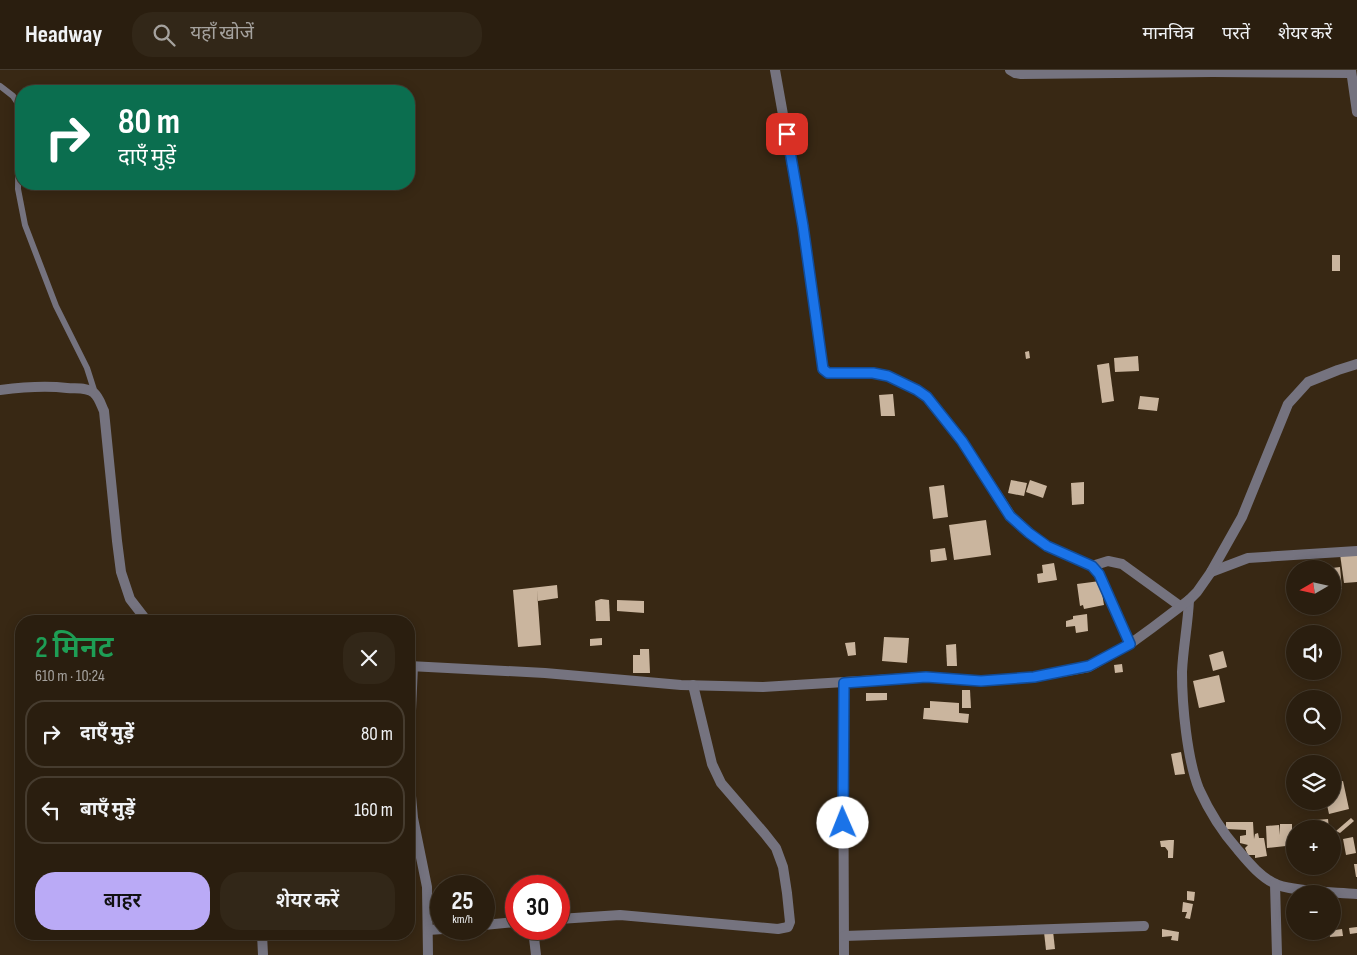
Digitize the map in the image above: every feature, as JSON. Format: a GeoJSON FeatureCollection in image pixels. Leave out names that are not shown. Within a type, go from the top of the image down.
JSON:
{"type":"FeatureCollection","features":[{"type":"Feature","properties":{"kind":"street"},"geometry":{"type":"LineString","coordinates":[[776,70],[803,226],[823,369],[828,373],[873,373],[888,376],[927,397],[962,441],[1010,516],[1047,546],[1092,566],[1105,586],[1130,644]]}},
{"type":"Feature","properties":{"kind":"street"},"geometry":{"type":"LineString","coordinates":[[1010,70],[1021,74],[1351,72],[1357,112]]}},
{"type":"Feature","properties":{"kind":"street"},"geometry":{"type":"LineString","coordinates":[[415,666],[545,673],[693,686],[763,687],[926,677],[981,681],[1034,677],[1089,666],[1130,644],[1185,603],[1211,572],[1242,517],[1288,404],[1308,382],[1357,364]]}},
{"type":"Feature","properties":{"kind":"street"},"geometry":{"type":"LineString","coordinates":[[0,390],[59,386],[95,393],[104,411],[116,541],[121,572],[130,599],[142,615]]}},
{"type":"Feature","properties":{"kind":"street"},"geometry":{"type":"LineString","coordinates":[[1211,572],[1248,558],[1357,551]]}},
{"type":"Feature","properties":{"kind":"street"},"geometry":{"type":"LineString","coordinates":[[1092,566],[1108,561],[1122,564],[1185,603]]}},
{"type":"Feature","properties":{"kind":"street"},"geometry":{"type":"LineString","coordinates":[[1185,603],[1182,672],[1191,759],[1198,787],[1219,826],[1247,861],[1275,884],[1294,888],[1357,894]]}},
{"type":"Feature","properties":{"kind":"street"},"geometry":{"type":"LineString","coordinates":[[844,683],[844,955]]}},
{"type":"Feature","properties":{"kind":"street"},"geometry":{"type":"LineString","coordinates":[[570,918],[620,915],[778,929],[788,927],[790,922],[787,893],[783,867],[776,848],[720,783],[712,764],[693,686]]}},
{"type":"Feature","properties":{"kind":"street"},"geometry":{"type":"LineString","coordinates":[[415,823],[427,887],[428,955]]}},
{"type":"Feature","properties":{"kind":"street"},"geometry":{"type":"LineString","coordinates":[[1275,884],[1277,955]]}},
{"type":"Feature","properties":{"kind":"street"},"geometry":{"type":"LineString","coordinates":[[844,936],[1144,926]]}},
{"type":"Feature","properties":{"kind":"street"},"geometry":{"type":"LineString","coordinates":[[262,940],[263,955]]}},
{"type":"Feature","properties":{"kind":"street"},"geometry":{"type":"LineString","coordinates":[[534,940],[536,955]]}},
{"type":"Feature","properties":{"kind":"lane"},"geometry":{"type":"LineString","coordinates":[[0,86],[15,99]]}},
{"type":"Feature","properties":{"kind":"lane"},"geometry":{"type":"LineString","coordinates":[[18,190],[25,225],[56,306],[87,368],[95,393]]}},
{"type":"Feature","properties":{"kind":"building"},"geometry":{"type":"Polygon","coordinates":[[[1332,255],[1340,255],[1340,271],[1332,271],[1332,255]]]}},
{"type":"Feature","properties":{"kind":"building"},"geometry":{"type":"Polygon","coordinates":[[[1029,351],[1030,358],[1026,359],[1025,352],[1029,351]]]}},
{"type":"Feature","properties":{"kind":"building"},"geometry":{"type":"Polygon","coordinates":[[[1138,356],[1139,371],[1115,372],[1114,358],[1138,356]]]}},
{"type":"Feature","properties":{"kind":"building"},"geometry":{"type":"Polygon","coordinates":[[[1109,363],[1114,401],[1102,403],[1097,365],[1109,363]]]}},
{"type":"Feature","properties":{"kind":"building"},"geometry":{"type":"Polygon","coordinates":[[[893,394],[895,416],[881,416],[879,395],[893,394]]]}},
{"type":"Feature","properties":{"kind":"building"},"geometry":{"type":"Polygon","coordinates":[[[1140,396],[1159,398],[1157,411],[1138,409],[1140,396]]]}},
{"type":"Feature","properties":{"kind":"building"},"geometry":{"type":"Polygon","coordinates":[[[1011,480],[1027,483],[1024,496],[1008,493],[1011,480]]]}},
{"type":"Feature","properties":{"kind":"building"},"geometry":{"type":"Polygon","coordinates":[[[1030,480],[1047,486],[1043,498],[1026,492],[1030,480]]]}},
{"type":"Feature","properties":{"kind":"building"},"geometry":{"type":"Polygon","coordinates":[[[1084,482],[1084,504],[1072,505],[1071,483],[1084,482]]]}},
{"type":"Feature","properties":{"kind":"building"},"geometry":{"type":"Polygon","coordinates":[[[944,485],[948,517],[933,519],[929,487],[944,485]]]}},
{"type":"Feature","properties":{"kind":"building"},"geometry":{"type":"Polygon","coordinates":[[[986,520],[991,555],[954,560],[949,525],[986,520]]]}},
{"type":"Feature","properties":{"kind":"building"},"geometry":{"type":"Polygon","coordinates":[[[945,548],[947,560],[931,562],[930,550],[945,548]]]}},
{"type":"Feature","properties":{"kind":"building"},"geometry":{"type":"Polygon","coordinates":[[[1357,552],[1357,582],[1344,583],[1340,554],[1357,552]]]}},
{"type":"Feature","properties":{"kind":"building"},"geometry":{"type":"Polygon","coordinates":[[[1054,563],[1057,580],[1038,583],[1037,574],[1043,573],[1042,565],[1054,563]]]}},
{"type":"Feature","properties":{"kind":"building"},"geometry":{"type":"Polygon","coordinates":[[[1100,581],[1104,605],[1084,609],[1083,605],[1080,606],[1077,584],[1100,581]]]}},
{"type":"Feature","properties":{"kind":"building"},"geometry":{"type":"Polygon","coordinates":[[[557,585],[558,598],[538,601],[537,590],[541,645],[518,647],[513,590],[557,585]]]}},
{"type":"Feature","properties":{"kind":"building"},"geometry":{"type":"Polygon","coordinates":[[[601,599],[609,600],[610,621],[596,621],[595,601],[601,599]]]}},
{"type":"Feature","properties":{"kind":"building"},"geometry":{"type":"Polygon","coordinates":[[[617,600],[644,601],[644,613],[617,611],[617,600]]]}},
{"type":"Feature","properties":{"kind":"building"},"geometry":{"type":"Polygon","coordinates":[[[1087,614],[1088,631],[1076,633],[1075,626],[1066,627],[1066,621],[1073,619],[1073,616],[1087,614]]]}},
{"type":"Feature","properties":{"kind":"building"},"geometry":{"type":"Polygon","coordinates":[[[884,637],[909,638],[907,663],[882,661],[884,637]]]}},
{"type":"Feature","properties":{"kind":"building"},"geometry":{"type":"Polygon","coordinates":[[[602,638],[602,645],[590,646],[590,639],[602,638]]]}},
{"type":"Feature","properties":{"kind":"building"},"geometry":{"type":"Polygon","coordinates":[[[855,642],[856,655],[848,656],[845,643],[855,642]]]}},
{"type":"Feature","properties":{"kind":"building"},"geometry":{"type":"Polygon","coordinates":[[[956,644],[957,666],[947,666],[946,645],[956,644]]]}},
{"type":"Feature","properties":{"kind":"building"},"geometry":{"type":"Polygon","coordinates":[[[640,649],[649,649],[650,673],[633,673],[633,655],[640,655],[640,649]]]}},
{"type":"Feature","properties":{"kind":"building"},"geometry":{"type":"Polygon","coordinates":[[[1223,651],[1227,667],[1213,671],[1209,655],[1223,651]]]}},
{"type":"Feature","properties":{"kind":"building"},"geometry":{"type":"Polygon","coordinates":[[[1122,664],[1123,672],[1115,673],[1114,665],[1122,664]]]}},
{"type":"Feature","properties":{"kind":"building"},"geometry":{"type":"Polygon","coordinates":[[[1219,675],[1225,702],[1199,708],[1193,681],[1219,675]]]}},
{"type":"Feature","properties":{"kind":"building"},"geometry":{"type":"Polygon","coordinates":[[[962,690],[970,690],[971,708],[962,708],[962,690]]]}},
{"type":"Feature","properties":{"kind":"building"},"geometry":{"type":"Polygon","coordinates":[[[866,693],[887,693],[887,700],[866,701],[866,693]]]}},
{"type":"Feature","properties":{"kind":"building"},"geometry":{"type":"Polygon","coordinates":[[[930,701],[959,703],[959,713],[969,714],[968,723],[923,719],[924,708],[930,708],[930,701]]]}},
{"type":"Feature","properties":{"kind":"building"},"geometry":{"type":"Polygon","coordinates":[[[1181,752],[1185,774],[1175,775],[1171,754],[1181,752]]]}},
{"type":"Feature","properties":{"kind":"building"},"geometry":{"type":"Polygon","coordinates":[[[1341,781],[1343,781],[1349,809],[1329,814],[1328,810],[1341,810],[1341,781]]]}},
{"type":"Feature","properties":{"kind":"building"},"geometry":{"type":"Polygon","coordinates":[[[1351,818],[1354,821],[1341,832],[1341,827],[1351,818]]]}},
{"type":"Feature","properties":{"kind":"building"},"geometry":{"type":"Polygon","coordinates":[[[1226,822],[1253,822],[1254,839],[1255,834],[1258,833],[1259,838],[1264,838],[1267,856],[1255,858],[1255,855],[1248,855],[1245,848],[1248,845],[1240,843],[1240,836],[1246,835],[1246,830],[1226,829],[1226,822]]]}},
{"type":"Feature","properties":{"kind":"building"},"geometry":{"type":"Polygon","coordinates":[[[1280,824],[1286,824],[1286,846],[1267,848],[1266,826],[1279,825],[1280,835],[1280,824]]]}},
{"type":"Feature","properties":{"kind":"building"},"geometry":{"type":"Polygon","coordinates":[[[1353,837],[1356,853],[1346,855],[1343,839],[1353,837]]]}},
{"type":"Feature","properties":{"kind":"building"},"geometry":{"type":"Polygon","coordinates":[[[1174,840],[1173,858],[1168,858],[1168,851],[1165,847],[1161,847],[1160,841],[1174,840]]]}},
{"type":"Feature","properties":{"kind":"building"},"geometry":{"type":"Polygon","coordinates":[[[1354,864],[1357,864],[1357,877],[1356,877],[1354,864]]]}},
{"type":"Feature","properties":{"kind":"building"},"geometry":{"type":"Polygon","coordinates":[[[1187,891],[1195,892],[1194,901],[1187,900],[1187,891]]]}},
{"type":"Feature","properties":{"kind":"building"},"geometry":{"type":"Polygon","coordinates":[[[1183,902],[1193,904],[1190,919],[1185,918],[1187,912],[1182,912],[1183,902]]]}},
{"type":"Feature","properties":{"kind":"building"},"geometry":{"type":"Polygon","coordinates":[[[1357,927],[1357,933],[1350,934],[1349,928],[1357,927]]]}},
{"type":"Feature","properties":{"kind":"building"},"geometry":{"type":"Polygon","coordinates":[[[1162,929],[1179,932],[1178,941],[1171,940],[1172,936],[1162,937],[1162,929]]]}},
{"type":"Feature","properties":{"kind":"building"},"geometry":{"type":"Polygon","coordinates":[[[1053,931],[1055,949],[1046,950],[1044,932],[1053,931]]]}},
{"type":"Feature","properties":{"kind":"route"},"geometry":{"type":"LineString","coordinates":[[787,134],[803,226],[819,344],[825,372],[840,374],[873,373],[888,376],[927,397],[962,441],[1010,516],[1047,546],[1092,566],[1099,574],[1130,644],[1089,666],[1034,677],[981,681],[926,677],[844,683],[842,736],[843,823]]}}]}
